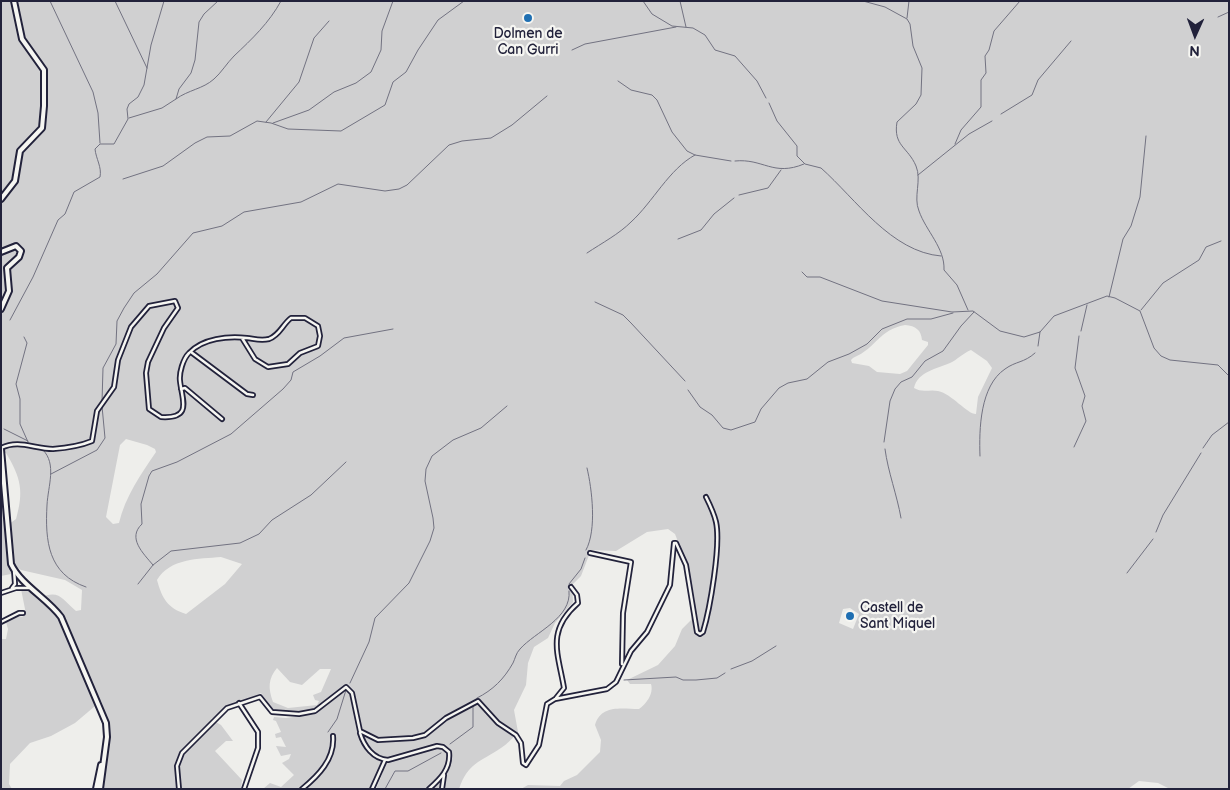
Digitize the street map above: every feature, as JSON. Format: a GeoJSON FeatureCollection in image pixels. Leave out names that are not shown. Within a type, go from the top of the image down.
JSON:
{"type":"FeatureCollection","features":[{"type":"Feature","properties":{"kind":"main road"},"geometry":{"type":"LineString","coordinates":[[1,199],[15,181],[20,150],[42,128],[46,82],[42,64],[22,38],[14,1]]}},
{"type":"Feature","properties":{"kind":"main road"},"geometry":{"type":"LineString","coordinates":[[1,252],[16,246],[21,251],[19,257],[8,268],[8,291],[1,309]]}},
{"type":"Feature","properties":{"kind":"main road"},"geometry":{"type":"LineString","coordinates":[[1,449],[9,555],[13,569],[21,580],[32,587],[55,610],[69,634],[104,717],[107,728],[106,744],[98,789]]}},
{"type":"Feature","properties":{"kind":"street"},"geometry":{"type":"LineString","coordinates":[[1,449],[12,444],[52,448],[79,445],[92,441],[98,411],[114,387],[118,360],[131,327],[149,306],[156,303],[175,301],[178,309],[164,328],[148,362],[146,376],[149,409],[160,417],[177,414],[184,405],[180,375],[191,351],[206,342],[219,338],[242,338],[257,340],[269,339],[278,334],[291,318],[299,317],[318,326],[320,336],[318,346],[300,353],[288,364],[268,367],[255,360],[242,338]]}},
{"type":"Feature","properties":{"kind":"street"},"geometry":{"type":"LineString","coordinates":[[191,351],[247,394],[253,395]]}},
{"type":"Feature","properties":{"kind":"street"},"geometry":{"type":"LineString","coordinates":[[182,389],[186,388],[222,419]]}},
{"type":"Feature","properties":{"kind":"street"},"geometry":{"type":"LineString","coordinates":[[555,699],[607,689],[616,682],[622,666],[647,632],[670,585],[674,543],[676,543],[686,565],[697,632],[700,634],[703,632],[712,582],[717,529],[715,516],[706,497]]}},
{"type":"Feature","properties":{"kind":"street"},"geometry":{"type":"LineString","coordinates":[[590,553],[630,562],[623,613],[622,666]]}},
{"type":"Feature","properties":{"kind":"street"},"geometry":{"type":"LineString","coordinates":[[13,569],[15,584],[13,587]]}},
{"type":"Feature","properties":{"kind":"street"},"geometry":{"type":"LineString","coordinates":[[1,593],[13,587],[21,580],[24,588]]}},
{"type":"Feature","properties":{"kind":"street"},"geometry":{"type":"LineString","coordinates":[[8,590],[32,587]]}},
{"type":"Feature","properties":{"kind":"street"},"geometry":{"type":"LineString","coordinates":[[360,731],[378,740],[414,738],[425,735],[446,718],[478,701],[498,723],[516,735],[521,744],[523,763],[526,765],[539,744],[544,712],[548,704],[564,688],[558,664],[557,638],[561,621],[578,603],[577,595],[571,587]]}},
{"type":"Feature","properties":{"kind":"street"},"geometry":{"type":"LineString","coordinates":[[1,622],[19,612],[22,614]]}},
{"type":"Feature","properties":{"kind":"street"},"geometry":{"type":"LineString","coordinates":[[179,789],[178,766],[182,753],[227,708],[260,697],[272,712],[283,714],[315,712],[346,687],[352,693],[360,731],[370,752],[385,760],[437,746],[443,747],[449,752],[450,759],[444,775],[442,789]]}},
{"type":"Feature","properties":{"kind":"street"},"geometry":{"type":"LineString","coordinates":[[239,703],[258,732],[258,748],[244,789]]}},
{"type":"Feature","properties":{"kind":"street"},"geometry":{"type":"LineString","coordinates":[[302,789],[313,780],[328,762],[334,743],[333,736]]}},
{"type":"Feature","properties":{"kind":"street"},"geometry":{"type":"LineString","coordinates":[[372,789],[385,760]]}},
{"type":"Feature","properties":{"kind":"street"},"geometry":{"type":"LineString","coordinates":[[429,789],[444,775]]}},
{"type":"Feature","properties":{"kind":"shaded area"},"geometry":{"type":"Polygon","coordinates":[[[1,1],[1229,1],[1229,789],[1170,789],[1158,783],[1139,781],[1128,789],[521,789],[528,785],[560,786],[564,781],[577,775],[600,752],[601,740],[595,725],[598,718],[613,709],[639,709],[649,698],[652,688],[651,684],[630,684],[627,680],[658,665],[675,646],[682,629],[691,620],[695,601],[689,570],[675,534],[668,529],[647,532],[616,551],[591,550],[581,576],[572,585],[573,602],[555,623],[548,638],[534,647],[528,663],[526,685],[514,710],[518,732],[510,741],[471,768],[459,789],[376,789],[383,772],[379,768],[369,789],[263,789],[270,783],[281,787],[294,775],[282,763],[289,759],[291,754],[281,756],[276,746],[286,747],[281,737],[276,738],[275,734],[281,732],[276,721],[273,720],[274,717],[286,718],[314,714],[312,710],[284,713],[274,711],[261,693],[211,719],[221,725],[233,741],[226,741],[215,751],[242,780],[241,789],[102,789],[108,754],[109,734],[101,701],[75,723],[51,736],[30,743],[10,764],[9,784],[12,789],[1,789],[1,639],[6,639],[8,629],[6,622],[17,615],[22,617],[26,614],[21,589],[32,592],[40,598],[46,595],[56,595],[76,611],[81,610],[82,590],[65,580],[21,570],[17,567],[11,574],[1,576],[2,475],[5,527],[16,519],[20,500],[20,485],[6,453],[1,453],[1,1]],[[912,326],[896,327],[853,358],[851,360],[852,363],[869,366],[877,372],[900,374],[907,371],[928,345],[928,342],[922,340],[919,331],[912,326]],[[971,350],[953,362],[924,374],[916,382],[914,388],[943,393],[968,411],[976,414],[978,397],[992,368],[987,361],[971,350]],[[126,439],[120,445],[106,517],[113,524],[119,523],[129,495],[156,452],[155,449],[126,439]],[[221,557],[195,559],[169,567],[157,580],[166,601],[174,609],[186,614],[225,584],[242,564],[221,557]],[[850,608],[843,609],[839,623],[853,629],[859,614],[850,608]],[[277,668],[272,676],[270,692],[273,702],[288,708],[317,705],[319,701],[315,700],[313,695],[321,692],[331,669],[320,669],[302,685],[290,682],[277,668]]]}},
{"type":"Feature","properties":{"kind":"waterway"},"geometry":{"type":"LineString","coordinates":[[50,1],[93,92],[98,113],[100,143]]}},
{"type":"Feature","properties":{"kind":"waterway"},"geometry":{"type":"LineString","coordinates":[[115,1],[147,68]]}},
{"type":"Feature","properties":{"kind":"waterway"},"geometry":{"type":"LineString","coordinates":[[10,320],[33,277],[58,220],[65,214],[74,192],[100,177],[95,149],[100,144],[114,144],[128,119],[127,109],[129,104],[138,97],[144,85],[151,45],[164,1]]}},
{"type":"Feature","properties":{"kind":"waterway"},"geometry":{"type":"LineString","coordinates":[[129,118],[162,108],[176,99],[179,89],[191,73],[195,60],[199,22],[204,14],[218,1]]}},
{"type":"Feature","properties":{"kind":"waterway"},"geometry":{"type":"LineString","coordinates":[[176,99],[214,79],[266,24],[281,1]]}},
{"type":"Feature","properties":{"kind":"waterway"},"geometry":{"type":"LineString","coordinates":[[273,123],[309,110],[334,92],[356,83],[371,72],[381,50],[382,31],[393,1]]}},
{"type":"Feature","properties":{"kind":"waterway"},"geometry":{"type":"LineString","coordinates":[[123,179],[163,166],[195,143],[207,137],[230,136],[257,121],[271,123],[288,129],[341,131],[385,105],[393,82],[406,72],[438,20],[464,1]]}},
{"type":"Feature","properties":{"kind":"waterway"},"geometry":{"type":"LineString","coordinates":[[643,1],[652,14],[672,26],[693,28],[705,35],[715,50],[735,56],[757,81],[766,98]]}},
{"type":"Feature","properties":{"kind":"waterway"},"geometry":{"type":"LineString","coordinates":[[680,1],[686,27]]}},
{"type":"Feature","properties":{"kind":"waterway"},"geometry":{"type":"LineString","coordinates":[[863,1],[885,7],[907,19],[910,24],[913,46],[922,68],[921,95],[916,104],[897,122],[897,136],[918,171],[917,206],[919,211],[942,254],[944,270],[957,285],[968,310]]}},
{"type":"Feature","properties":{"kind":"waterway"},"geometry":{"type":"LineString","coordinates":[[907,18],[909,1]]}},
{"type":"Feature","properties":{"kind":"waterway"},"geometry":{"type":"LineString","coordinates":[[955,144],[961,130],[981,107],[981,80],[986,73],[985,56],[989,50],[994,31],[1020,1]]}},
{"type":"Feature","properties":{"kind":"waterway"},"geometry":{"type":"LineString","coordinates":[[1218,17],[1229,12]]}},
{"type":"Feature","properties":{"kind":"waterway"},"geometry":{"type":"LineString","coordinates":[[266,122],[299,82],[314,38],[329,21]]}},
{"type":"Feature","properties":{"kind":"waterway"},"geometry":{"type":"LineString","coordinates":[[572,50],[585,44],[676,27]]}},
{"type":"Feature","properties":{"kind":"waterway"},"geometry":{"type":"LineString","coordinates":[[1001,114],[1032,95],[1038,80],[1071,41]]}},
{"type":"Feature","properties":{"kind":"waterway"},"geometry":{"type":"LineString","coordinates":[[618,81],[631,90],[652,95],[657,100],[672,132],[687,151],[695,155],[731,161]]}},
{"type":"Feature","properties":{"kind":"waterway"},"geometry":{"type":"LineString","coordinates":[[102,402],[103,368],[116,344],[117,321],[134,293],[157,274],[193,233],[222,226],[244,212],[301,202],[338,184],[385,191],[399,189],[407,185],[449,145],[462,141],[491,138],[512,125],[547,96]]}},
{"type":"Feature","properties":{"kind":"waterway"},"geometry":{"type":"LineString","coordinates":[[769,103],[777,121],[797,146],[797,156],[805,164],[821,168],[890,235],[906,245],[923,252],[941,256]]}},
{"type":"Feature","properties":{"kind":"waterway"},"geometry":{"type":"LineString","coordinates":[[918,175],[969,134],[992,121]]}},
{"type":"Feature","properties":{"kind":"waterway"},"geometry":{"type":"LineString","coordinates":[[1109,297],[1123,239],[1131,226],[1140,197],[1146,136]]}},
{"type":"Feature","properties":{"kind":"waterway"},"geometry":{"type":"LineString","coordinates":[[587,253],[626,226],[639,214],[669,177],[695,155]]}},
{"type":"Feature","properties":{"kind":"waterway"},"geometry":{"type":"LineString","coordinates":[[735,161],[753,162],[784,169],[804,164]]}},
{"type":"Feature","properties":{"kind":"waterway"},"geometry":{"type":"LineString","coordinates":[[739,195],[768,188],[781,170]]}},
{"type":"Feature","properties":{"kind":"waterway"},"geometry":{"type":"LineString","coordinates":[[678,239],[701,230],[714,214],[734,198]]}},
{"type":"Feature","properties":{"kind":"waterway"},"geometry":{"type":"LineString","coordinates":[[1141,310],[1163,283],[1199,260],[1206,247],[1221,241]]}},
{"type":"Feature","properties":{"kind":"waterway"},"geometry":{"type":"LineString","coordinates":[[802,272],[807,277],[820,277],[882,301],[952,312],[973,311],[1000,331],[1024,337],[1040,332],[1054,316],[1107,296],[1140,311],[1154,348],[1161,356],[1170,360],[1218,365],[1229,376]]}},
{"type":"Feature","properties":{"kind":"waterway"},"geometry":{"type":"LineString","coordinates":[[595,302],[623,315],[685,381]]}},
{"type":"Feature","properties":{"kind":"waterway"},"geometry":{"type":"LineString","coordinates":[[1081,331],[1087,305]]}},
{"type":"Feature","properties":{"kind":"waterway"},"geometry":{"type":"LineString","coordinates":[[884,442],[890,401],[895,389],[901,382],[912,377],[925,361],[943,351],[974,312]]}},
{"type":"Feature","properties":{"kind":"waterway"},"geometry":{"type":"LineString","coordinates":[[688,390],[700,407],[712,415],[723,428],[731,430],[755,422],[761,409],[779,388],[788,383],[807,379],[828,362],[849,354],[867,344],[882,329],[907,319],[931,319],[953,313]]}},
{"type":"Feature","properties":{"kind":"waterway"},"geometry":{"type":"LineString","coordinates":[[153,565],[145,556],[136,540],[138,529],[142,524],[141,504],[152,471],[177,462],[231,434],[283,389],[291,380],[293,372],[320,356],[344,338],[393,329]]}},
{"type":"Feature","properties":{"kind":"waterway"},"geometry":{"type":"LineString","coordinates":[[1038,346],[1040,332]]}},
{"type":"Feature","properties":{"kind":"waterway"},"geometry":{"type":"LineString","coordinates":[[1074,447],[1086,421],[1082,406],[1085,396],[1075,368],[1079,336]]}},
{"type":"Feature","properties":{"kind":"waterway"},"geometry":{"type":"LineString","coordinates":[[24,337],[27,343],[16,384],[20,399],[20,424],[28,442]]}},
{"type":"Feature","properties":{"kind":"waterway"},"geometry":{"type":"LineString","coordinates":[[980,456],[981,421],[990,386],[1005,369],[1027,359],[1035,353]]}},
{"type":"Feature","properties":{"kind":"waterway"},"geometry":{"type":"LineString","coordinates":[[51,474],[97,450],[105,438],[102,406]]}},
{"type":"Feature","properties":{"kind":"waterway"},"geometry":{"type":"LineString","coordinates":[[350,683],[369,642],[375,618],[409,583],[430,541],[434,528],[425,481],[426,469],[432,456],[453,440],[481,428],[507,406]]}},
{"type":"Feature","properties":{"kind":"waterway"},"geometry":{"type":"LineString","coordinates":[[1203,448],[1212,435],[1229,422]]}},
{"type":"Feature","properties":{"kind":"waterway"},"geometry":{"type":"LineString","coordinates":[[4,429],[28,441]]}},
{"type":"Feature","properties":{"kind":"waterway"},"geometry":{"type":"LineString","coordinates":[[885,449],[901,518]]}},
{"type":"Feature","properties":{"kind":"waterway"},"geometry":{"type":"LineString","coordinates":[[43,450],[50,462],[51,469],[47,505],[47,531],[51,555],[56,565],[64,574],[86,587]]}},
{"type":"Feature","properties":{"kind":"waterway"},"geometry":{"type":"LineString","coordinates":[[1156,532],[1163,515],[1201,453]]}},
{"type":"Feature","properties":{"kind":"waterway"},"geometry":{"type":"LineString","coordinates":[[138,584],[153,565],[171,551],[240,543],[259,534],[272,520],[311,495],[346,462]]}},
{"type":"Feature","properties":{"kind":"waterway"},"geometry":{"type":"LineString","coordinates":[[586,550],[592,532],[592,498],[587,468]]}},
{"type":"Feature","properties":{"kind":"waterway"},"geometry":{"type":"LineString","coordinates":[[1127,573],[1153,539]]}},
{"type":"Feature","properties":{"kind":"waterway"},"geometry":{"type":"LineString","coordinates":[[569,584],[581,569],[585,558]]}},
{"type":"Feature","properties":{"kind":"waterway"},"geometry":{"type":"LineString","coordinates":[[477,698],[493,688],[502,679],[510,669],[520,649],[559,617],[565,609],[569,591]]}},
{"type":"Feature","properties":{"kind":"waterway"},"geometry":{"type":"LineString","coordinates":[[731,669],[752,661],[776,646]]}},
{"type":"Feature","properties":{"kind":"waterway"},"geometry":{"type":"LineString","coordinates":[[624,680],[676,677],[683,680],[696,680],[717,678],[725,673]]}},
{"type":"Feature","properties":{"kind":"waterway"},"geometry":{"type":"LineString","coordinates":[[328,732],[337,719],[346,690]]}},
{"type":"Feature","properties":{"kind":"waterway"},"geometry":{"type":"LineString","coordinates":[[450,744],[473,727],[473,706]]}},
{"type":"Feature","properties":{"kind":"waterway"},"geometry":{"type":"LineString","coordinates":[[385,789],[395,771],[408,771],[441,753]]}},
{"type":"Feature","properties":{"kind":"place","name":"Dolmen de Can Gurri"},"geometry":{"type":"Point","coordinates":[528,18]}},
{"type":"Feature","properties":{"kind":"place","name":"Castell de Sant Miquel"},"geometry":{"type":"Point","coordinates":[850,616]}}]}
